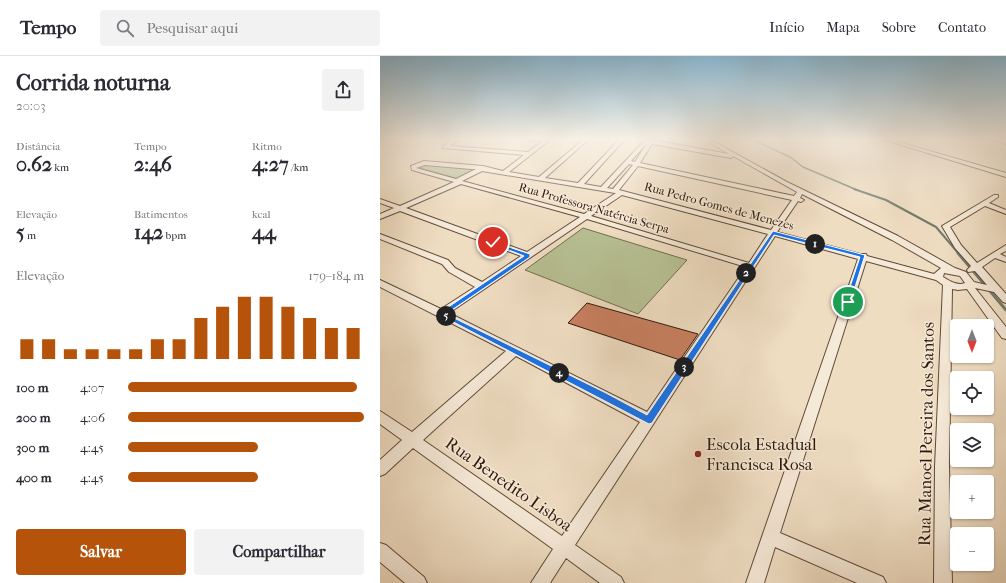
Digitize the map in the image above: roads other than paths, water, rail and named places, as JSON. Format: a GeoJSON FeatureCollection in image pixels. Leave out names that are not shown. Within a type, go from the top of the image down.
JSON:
{"type":"FeatureCollection","features":[{"type":"Feature","properties":{"kind":"street","name":"Rua Pedro Gomes de Menezes"},"geometry":{"type":"LineString","coordinates":[[417,164],[423,164]]}},
{"type":"Feature","properties":{"kind":"street","name":"Rua Professora Natércia Serpa"},"geometry":{"type":"LineString","coordinates":[[417,164],[413,167],[414,169],[586,217],[751,266]]}},
{"type":"Feature","properties":{"kind":"street","name":"Rua Pedro Gomes de Menezes"},"geometry":{"type":"LineString","coordinates":[[438,164],[483,168],[618,192],[863,256],[880,261],[887,265],[942,279],[961,287],[969,285],[1006,292]]}},
{"type":"Feature","properties":{"kind":"street"},"geometry":{"type":"LineString","coordinates":[[505,172],[516,164]]}},
{"type":"Feature","properties":{"kind":"street"},"geometry":{"type":"LineString","coordinates":[[541,178],[558,164]]}},
{"type":"Feature","properties":{"kind":"street"},"geometry":{"type":"LineString","coordinates":[[579,185],[599,164]]}},
{"type":"Feature","properties":{"kind":"street"},"geometry":{"type":"LineString","coordinates":[[603,189],[626,164]]}},
{"type":"Feature","properties":{"kind":"street"},"geometry":{"type":"LineString","coordinates":[[441,314],[586,217],[618,192],[637,164]]}},
{"type":"Feature","properties":{"kind":"street"},"geometry":{"type":"LineString","coordinates":[[640,164],[798,195],[836,209],[895,238],[952,270]]}},
{"type":"Feature","properties":{"kind":"street"},"geometry":{"type":"LineString","coordinates":[[749,164],[798,195]]}},
{"type":"Feature","properties":{"kind":"street"},"geometry":{"type":"LineString","coordinates":[[967,164],[1006,175]]}},
{"type":"Feature","properties":{"kind":"street"},"geometry":{"type":"LineString","coordinates":[[380,217],[459,182],[483,168]]}},
{"type":"Feature","properties":{"kind":"street"},"geometry":{"type":"LineString","coordinates":[[540,583],[798,195]]}},
{"type":"Feature","properties":{"kind":"street"},"geometry":{"type":"LineString","coordinates":[[996,196],[946,226],[971,270],[990,288],[1006,300]]}},
{"type":"Feature","properties":{"kind":"street"},"geometry":{"type":"LineString","coordinates":[[380,201],[528,256]]}},
{"type":"Feature","properties":{"kind":"street"},"geometry":{"type":"LineString","coordinates":[[984,203],[1006,212]]}},
{"type":"Feature","properties":{"kind":"street"},"geometry":{"type":"LineString","coordinates":[[380,236],[445,262],[452,270],[483,287]]}},
{"type":"Feature","properties":{"kind":"street"},"geometry":{"type":"LineString","coordinates":[[942,279],[942,270],[971,270],[1006,247]]}},
{"type":"Feature","properties":{"kind":"street"},"geometry":{"type":"LineString","coordinates":[[995,255],[1006,260]]}},
{"type":"Feature","properties":{"kind":"street"},"geometry":{"type":"LineString","coordinates":[[755,583],[863,256]]}},
{"type":"Feature","properties":{"kind":"street"},"geometry":{"type":"LineString","coordinates":[[971,270],[969,285],[1006,335]]}},
{"type":"Feature","properties":{"kind":"street","name":"Rua Manoel Pereira dos Santos"},"geometry":{"type":"LineString","coordinates":[[942,279],[943,583]]}},
{"type":"Feature","properties":{"kind":"street"},"geometry":{"type":"LineString","coordinates":[[380,283],[649,420]]}},
{"type":"Feature","properties":{"kind":"street"},"geometry":{"type":"LineString","coordinates":[[380,469],[514,351]]}},
{"type":"Feature","properties":{"kind":"street","name":"Rua Benedito Lisboa"},"geometry":{"type":"LineString","coordinates":[[380,417],[615,583]]}},
{"type":"Feature","properties":{"kind":"street"},"geometry":{"type":"LineString","coordinates":[[770,537],[877,583]]}},
{"type":"Feature","properties":{"kind":"street"},"geometry":{"type":"LineString","coordinates":[[380,551],[418,583]]}},
{"type":"Feature","properties":{"kind":"waterway"},"geometry":{"type":"LineString","coordinates":[[799,164],[803,167],[857,190]]}},
{"type":"Feature","properties":{"kind":"waterway"},"geometry":{"type":"LineString","coordinates":[[854,189],[886,200],[936,227],[959,254]]}},
{"type":"Feature","properties":{"kind":"waterway"},"geometry":{"type":"LineString","coordinates":[[958,253],[1006,310]]}},
{"type":"Feature","properties":{"kind":"place","name":"Escola Estadual Francisca Rosa"},"geometry":{"type":"Point","coordinates":[698,454]}}]}
